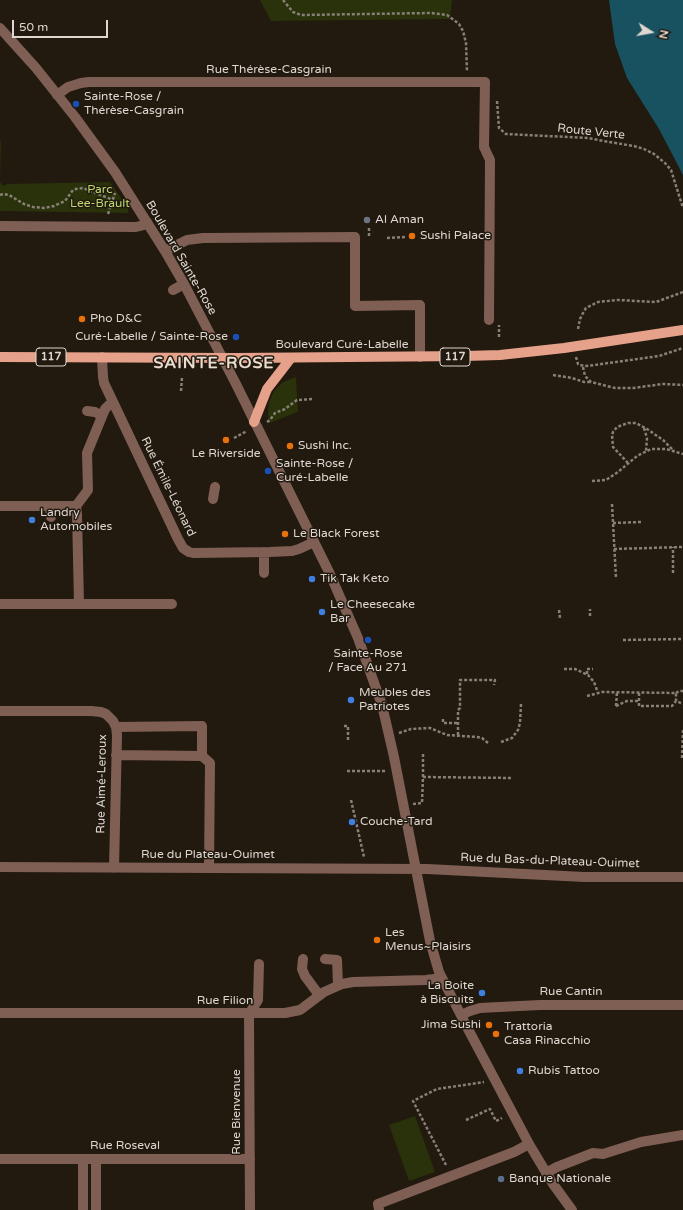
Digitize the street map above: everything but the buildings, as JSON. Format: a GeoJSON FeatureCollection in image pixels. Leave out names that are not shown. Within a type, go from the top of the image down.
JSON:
{"type":"FeatureCollection","features":[{"type":"Feature","properties":{"kind":"main road","name":"Boulevard Curé-Labelle"},"geometry":{"type":"LineString","coordinates":[[0,357],[291,358],[484,356],[530,352],[683,330]]}},
{"type":"Feature","properties":{"kind":"main road"},"geometry":{"type":"LineString","coordinates":[[254,422],[267,389],[291,358]]}},
{"type":"Feature","properties":{"kind":"street","name":"Boulevard Sainte-Rose"},"geometry":{"type":"LineString","coordinates":[[0,28],[75,117],[99,150],[165,251],[184,284],[222,358],[314,542],[358,638],[378,694],[388,732],[435,960],[442,978],[529,1144],[572,1210]]}},
{"type":"Feature","properties":{"kind":"street","name":"Rue Thérèse-Casgrain"},"geometry":{"type":"LineString","coordinates":[[57,95],[68,87],[89,82],[485,82],[484,146],[490,160],[494,322]]}},
{"type":"Feature","properties":{"kind":"street"},"geometry":{"type":"LineString","coordinates":[[0,226],[136,227],[144,225],[146,222]]}},
{"type":"Feature","properties":{"kind":"street"},"geometry":{"type":"LineString","coordinates":[[165,251],[187,240],[203,238],[355,237],[355,306],[420,306],[420,357]]}},
{"type":"Feature","properties":{"kind":"street"},"geometry":{"type":"LineString","coordinates":[[173,290],[184,284]]}},
{"type":"Feature","properties":{"kind":"street","name":"Rue Émile-Léonard"},"geometry":{"type":"LineString","coordinates":[[102,357],[103,380],[113,404],[183,548],[194,553],[292,551],[314,542]]}},
{"type":"Feature","properties":{"kind":"street"},"geometry":{"type":"LineString","coordinates":[[78,604],[76,506],[88,490],[87,453],[102,416],[107,407],[113,404]]}},
{"type":"Feature","properties":{"kind":"street"},"geometry":{"type":"LineString","coordinates":[[87,411],[95,412],[102,416]]}},
{"type":"Feature","properties":{"kind":"street"},"geometry":{"type":"LineString","coordinates":[[213,499],[215,487]]}},
{"type":"Feature","properties":{"kind":"street"},"geometry":{"type":"LineString","coordinates":[[0,506],[76,506]]}},
{"type":"Feature","properties":{"kind":"street"},"geometry":{"type":"LineString","coordinates":[[50,506],[51,517]]}},
{"type":"Feature","properties":{"kind":"street"},"geometry":{"type":"LineString","coordinates":[[264,552],[264,573]]}},
{"type":"Feature","properties":{"kind":"street"},"geometry":{"type":"LineString","coordinates":[[0,604],[172,604]]}},
{"type":"Feature","properties":{"kind":"street","name":"Rue Aimé-Leroux"},"geometry":{"type":"LineString","coordinates":[[0,711],[96,711],[106,714],[113,721],[116,727],[114,868]]}},
{"type":"Feature","properties":{"kind":"street"},"geometry":{"type":"LineString","coordinates":[[116,727],[202,726],[202,756]]}},
{"type":"Feature","properties":{"kind":"street"},"geometry":{"type":"LineString","coordinates":[[116,755],[202,756],[210,762],[209,868]]}},
{"type":"Feature","properties":{"kind":"street","name":"Rue du Plateau-Ouimet"},"geometry":{"type":"LineString","coordinates":[[0,868],[416,869]]}},
{"type":"Feature","properties":{"kind":"street","name":"Rue du Bas-du-Plateau-Ouimet"},"geometry":{"type":"LineString","coordinates":[[416,869],[584,877],[683,877]]}},
{"type":"Feature","properties":{"kind":"street"},"geometry":{"type":"LineString","coordinates":[[302,959],[302,969],[305,976],[319,995]]}},
{"type":"Feature","properties":{"kind":"street"},"geometry":{"type":"LineString","coordinates":[[326,959],[337,960],[338,985]]}},
{"type":"Feature","properties":{"kind":"street"},"geometry":{"type":"LineString","coordinates":[[249,1014],[258,1000],[259,964]]}},
{"type":"Feature","properties":{"kind":"street","name":"Rue Filion"},"geometry":{"type":"LineString","coordinates":[[0,1013],[291,1013],[300,1010],[319,995],[338,985],[353,982],[426,980],[442,978]]}},
{"type":"Feature","properties":{"kind":"street","name":"Rue Cantin"},"geometry":{"type":"LineString","coordinates":[[461,1015],[480,1008],[500,1007],[547,1005],[683,1005]]}},
{"type":"Feature","properties":{"kind":"street","name":"Rue Bienvenue"},"geometry":{"type":"LineString","coordinates":[[249,1014],[250,1210]]}},
{"type":"Feature","properties":{"kind":"street"},"geometry":{"type":"LineString","coordinates":[[546,1172],[594,1153],[603,1154],[641,1142],[683,1135]]}},
{"type":"Feature","properties":{"kind":"street"},"geometry":{"type":"LineString","coordinates":[[379,1210],[378,1204],[514,1152],[529,1144]]}},
{"type":"Feature","properties":{"kind":"street","name":"Rue Roseval"},"geometry":{"type":"LineString","coordinates":[[0,1159],[250,1159]]}},
{"type":"Feature","properties":{"kind":"street"},"geometry":{"type":"LineString","coordinates":[[83,1160],[83,1210]]}},
{"type":"Feature","properties":{"kind":"street"},"geometry":{"type":"LineString","coordinates":[[96,1160],[96,1210]]}},
{"type":"Feature","properties":{"kind":"path"},"geometry":{"type":"LineString","coordinates":[[282,0],[293,12],[300,15],[431,13],[449,16],[459,24],[463,31],[466,43],[467,75]]}},
{"type":"Feature","properties":{"kind":"path","name":"Route Verte"},"geometry":{"type":"LineString","coordinates":[[496,97],[499,128],[506,134],[592,139],[634,146],[654,154],[671,170],[683,208]]}},
{"type":"Feature","properties":{"kind":"path"},"geometry":{"type":"LineString","coordinates":[[0,195],[9,195],[18,201],[44,208],[65,201],[73,190],[76,189],[82,189],[113,200]]}},
{"type":"Feature","properties":{"kind":"path"},"geometry":{"type":"LineString","coordinates":[[108,214],[116,189]]}},
{"type":"Feature","properties":{"kind":"path"},"geometry":{"type":"LineString","coordinates":[[369,228],[369,237]]}},
{"type":"Feature","properties":{"kind":"path"},"geometry":{"type":"LineString","coordinates":[[387,238],[406,237]]}},
{"type":"Feature","properties":{"kind":"path"},"geometry":{"type":"LineString","coordinates":[[578,329],[580,319],[586,308],[598,302],[618,300],[656,302],[683,292]]}},
{"type":"Feature","properties":{"kind":"path"},"geometry":{"type":"LineString","coordinates":[[494,322],[498,337]]}},
{"type":"Feature","properties":{"kind":"path"},"geometry":{"type":"LineString","coordinates":[[577,360],[578,364],[583,366],[596,366],[659,356],[683,348]]}},
{"type":"Feature","properties":{"kind":"path"},"geometry":{"type":"LineString","coordinates":[[583,366],[585,376],[591,382]]}},
{"type":"Feature","properties":{"kind":"path"},"geometry":{"type":"LineString","coordinates":[[553,375],[615,388],[633,388],[663,384],[683,385]]}},
{"type":"Feature","properties":{"kind":"path"},"geometry":{"type":"LineString","coordinates":[[181,391],[182,377]]}},
{"type":"Feature","properties":{"kind":"path"},"geometry":{"type":"LineString","coordinates":[[267,422],[275,413],[285,409],[297,400],[314,399]]}},
{"type":"Feature","properties":{"kind":"path"},"geometry":{"type":"LineString","coordinates":[[628,463],[613,448],[613,432],[618,427],[628,423],[636,423],[663,440],[674,451]]}},
{"type":"Feature","properties":{"kind":"path"},"geometry":{"type":"LineString","coordinates":[[644,428],[647,438],[646,451]]}},
{"type":"Feature","properties":{"kind":"path"},"geometry":{"type":"LineString","coordinates":[[234,438],[248,431]]}},
{"type":"Feature","properties":{"kind":"path"},"geometry":{"type":"LineString","coordinates":[[592,481],[606,480],[637,456],[646,451],[657,448],[683,454]]}},
{"type":"Feature","properties":{"kind":"path"},"geometry":{"type":"LineString","coordinates":[[612,504],[616,578]]}},
{"type":"Feature","properties":{"kind":"path"},"geometry":{"type":"LineString","coordinates":[[613,523],[641,522]]}},
{"type":"Feature","properties":{"kind":"path"},"geometry":{"type":"LineString","coordinates":[[614,549],[683,547]]}},
{"type":"Feature","properties":{"kind":"path"},"geometry":{"type":"LineString","coordinates":[[673,548],[673,573]]}},
{"type":"Feature","properties":{"kind":"path"},"geometry":{"type":"LineString","coordinates":[[590,609],[590,616]]}},
{"type":"Feature","properties":{"kind":"path"},"geometry":{"type":"LineString","coordinates":[[559,610],[560,618]]}},
{"type":"Feature","properties":{"kind":"path"},"geometry":{"type":"LineString","coordinates":[[623,640],[683,639]]}},
{"type":"Feature","properties":{"kind":"path"},"geometry":{"type":"LineString","coordinates":[[564,669],[575,670],[587,674],[594,682],[598,693]]}},
{"type":"Feature","properties":{"kind":"path"},"geometry":{"type":"LineString","coordinates":[[587,674],[587,669],[593,669]]}},
{"type":"Feature","properties":{"kind":"path"},"geometry":{"type":"LineString","coordinates":[[458,736],[460,680],[495,680],[494,685]]}},
{"type":"Feature","properties":{"kind":"path"},"geometry":{"type":"LineString","coordinates":[[587,696],[602,692],[676,693],[683,691]]}},
{"type":"Feature","properties":{"kind":"path"},"geometry":{"type":"LineString","coordinates":[[618,692],[616,706],[627,701],[639,701]]}},
{"type":"Feature","properties":{"kind":"path"},"geometry":{"type":"LineString","coordinates":[[640,693],[639,706],[672,706],[676,701],[676,693]]}},
{"type":"Feature","properties":{"kind":"path"},"geometry":{"type":"LineString","coordinates":[[676,701],[683,704]]}},
{"type":"Feature","properties":{"kind":"path"},"geometry":{"type":"LineString","coordinates":[[501,742],[512,738],[518,730],[520,723],[520,704]]}},
{"type":"Feature","properties":{"kind":"path"},"geometry":{"type":"LineString","coordinates":[[443,719],[443,723],[458,723]]}},
{"type":"Feature","properties":{"kind":"path"},"geometry":{"type":"LineString","coordinates":[[344,726],[348,726],[348,741]]}},
{"type":"Feature","properties":{"kind":"path"},"geometry":{"type":"LineString","coordinates":[[399,733],[411,729],[424,728],[436,730],[447,735],[482,738],[488,743]]}},
{"type":"Feature","properties":{"kind":"path"},"geometry":{"type":"LineString","coordinates":[[682,758],[683,730]]}},
{"type":"Feature","properties":{"kind":"path"},"geometry":{"type":"LineString","coordinates":[[413,804],[422,804],[423,754]]}},
{"type":"Feature","properties":{"kind":"path"},"geometry":{"type":"LineString","coordinates":[[347,771],[386,771]]}},
{"type":"Feature","properties":{"kind":"path"},"geometry":{"type":"LineString","coordinates":[[423,777],[513,778]]}},
{"type":"Feature","properties":{"kind":"path"},"geometry":{"type":"LineString","coordinates":[[351,800],[364,856]]}},
{"type":"Feature","properties":{"kind":"path"},"geometry":{"type":"LineString","coordinates":[[446,1165],[413,1101],[437,1089],[484,1082]]}},
{"type":"Feature","properties":{"kind":"path"},"geometry":{"type":"LineString","coordinates":[[466,1120],[496,1106]]}},
{"type":"Feature","properties":{"kind":"path"},"geometry":{"type":"LineString","coordinates":[[490,1109],[496,1121],[502,1118]]}},
{"type":"Feature","properties":{"kind":"green space"},"geometry":{"type":"Polygon","coordinates":[[[260,0],[452,0],[450,19],[271,21],[260,0]]]}},
{"type":"Feature","properties":{"kind":"green space"},"geometry":{"type":"Polygon","coordinates":[[[0,141],[1,141],[0,182],[0,141]]]}},
{"type":"Feature","properties":{"kind":"green space","name":"Parc Lee-Brault"},"geometry":{"type":"Polygon","coordinates":[[[0,182],[3,186],[7,184],[110,182],[128,208],[128,213],[0,211],[0,182]]]}},
{"type":"Feature","properties":{"kind":"green space"},"geometry":{"type":"Polygon","coordinates":[[[296,377],[298,412],[269,423],[269,402],[274,391],[283,382],[296,377]]]}},
{"type":"Feature","properties":{"kind":"green space"},"geometry":{"type":"Polygon","coordinates":[[[415,1116],[435,1172],[409,1181],[389,1125],[415,1116]]]}},
{"type":"Feature","properties":{"kind":"water"},"geometry":{"type":"Polygon","coordinates":[[[609,0],[683,0],[683,175],[659,129],[627,78],[615,44],[609,0]]]}},
{"type":"Feature","properties":{"kind":"place","name":"Sainte-Rose / Thérèse-Casgrain"},"geometry":{"type":"Point","coordinates":[76,104]}},
{"type":"Feature","properties":{"kind":"place","name":"Al Aman"},"geometry":{"type":"Point","coordinates":[367,220]}},
{"type":"Feature","properties":{"kind":"place","name":"Sushi Palace"},"geometry":{"type":"Point","coordinates":[412,236]}},
{"type":"Feature","properties":{"kind":"place","name":"Pho D&C"},"geometry":{"type":"Point","coordinates":[82,319]}},
{"type":"Feature","properties":{"kind":"place","name":"Curé-Labelle / Sainte-Rose"},"geometry":{"type":"Point","coordinates":[236,337]}},
{"type":"Feature","properties":{"kind":"place","name":"Le Riverside"},"geometry":{"type":"Point","coordinates":[226,440]}},
{"type":"Feature","properties":{"kind":"place","name":"Sushi Inc."},"geometry":{"type":"Point","coordinates":[290,446]}},
{"type":"Feature","properties":{"kind":"place","name":"Sainte-Rose / Curé-Labelle"},"geometry":{"type":"Point","coordinates":[268,471]}},
{"type":"Feature","properties":{"kind":"place","name":"Landry Automobiles"},"geometry":{"type":"Point","coordinates":[32,520]}},
{"type":"Feature","properties":{"kind":"place","name":"Le Black Forest"},"geometry":{"type":"Point","coordinates":[285,534]}},
{"type":"Feature","properties":{"kind":"place","name":"Tik Tak Keto"},"geometry":{"type":"Point","coordinates":[312,579]}},
{"type":"Feature","properties":{"kind":"place","name":"Le Cheesecake Bar"},"geometry":{"type":"Point","coordinates":[322,612]}},
{"type":"Feature","properties":{"kind":"place","name":"Sainte-Rose / Face Au 271"},"geometry":{"type":"Point","coordinates":[368,640]}},
{"type":"Feature","properties":{"kind":"place","name":"Meubles des Patriotes"},"geometry":{"type":"Point","coordinates":[351,700]}},
{"type":"Feature","properties":{"kind":"place","name":"Couche-Tard"},"geometry":{"type":"Point","coordinates":[352,822]}},
{"type":"Feature","properties":{"kind":"place","name":"Les Menus~Plaisirs"},"geometry":{"type":"Point","coordinates":[377,940]}},
{"type":"Feature","properties":{"kind":"place","name":"La Boite à Biscuits"},"geometry":{"type":"Point","coordinates":[482,993]}},
{"type":"Feature","properties":{"kind":"place","name":"Jima Sushi"},"geometry":{"type":"Point","coordinates":[489,1025]}},
{"type":"Feature","properties":{"kind":"place","name":"Trattoria Casa Rinacchio"},"geometry":{"type":"Point","coordinates":[496,1034]}},
{"type":"Feature","properties":{"kind":"place","name":"Rubis Tattoo"},"geometry":{"type":"Point","coordinates":[520,1071]}},
{"type":"Feature","properties":{"kind":"place","name":"Banque Nationale"},"geometry":{"type":"Point","coordinates":[501,1179]}},
{"type":"Feature","properties":{"kind":"district","name":"SAINTE-ROSE"},"geometry":{"type":"Point","coordinates":[214,364]}}]}
